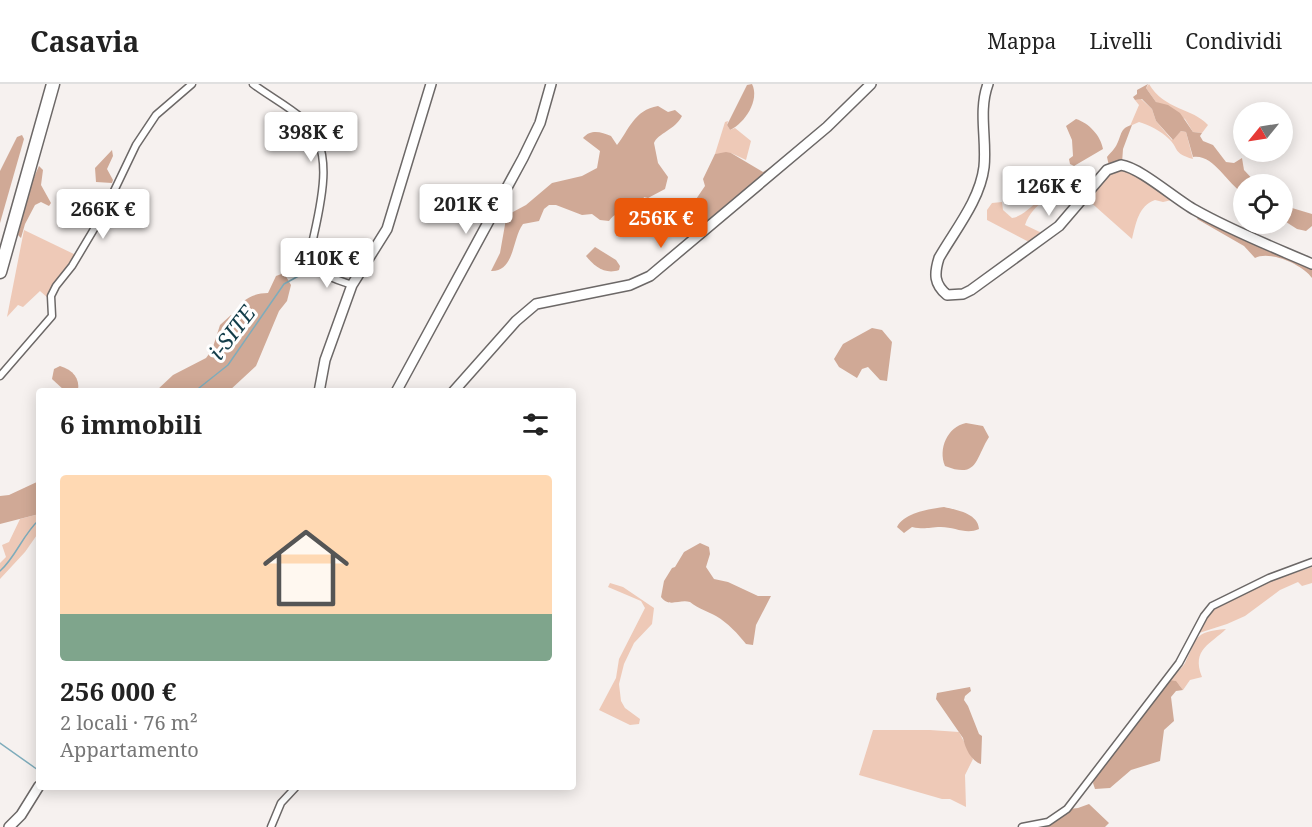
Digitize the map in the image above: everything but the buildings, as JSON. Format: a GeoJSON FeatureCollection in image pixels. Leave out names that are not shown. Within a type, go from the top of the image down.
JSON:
{"type":"FeatureCollection","features":[{"type":"Feature","properties":{"kind":"highway"},"geometry":{"type":"LineString","coordinates":[[0,245],[45,84]]}},
{"type":"Feature","properties":{"kind":"highway"},"geometry":{"type":"LineString","coordinates":[[0,272],[53,84]]}},
{"type":"Feature","properties":{"kind":"street"},"geometry":{"type":"LineString","coordinates":[[0,376],[52,316],[51,296],[56,286],[72,267],[98,223],[145,131],[156,115],[192,84]]}},
{"type":"Feature","properties":{"kind":"street"},"geometry":{"type":"LineString","coordinates":[[253,84],[304,120],[317,135],[323,151],[324,174],[310,253],[311,259],[323,275],[352,285]]}},
{"type":"Feature","properties":{"kind":"street"},"geometry":{"type":"LineString","coordinates":[[320,388],[324,360],[352,285],[387,229],[431,84]]}},
{"type":"Feature","properties":{"kind":"street"},"geometry":{"type":"LineString","coordinates":[[398,388],[523,158],[540,123],[551,84]]}},
{"type":"Feature","properties":{"kind":"street"},"geometry":{"type":"LineString","coordinates":[[457,388],[508,330],[537,304],[562,297],[620,287],[650,276],[827,127],[871,84]]}},
{"type":"Feature","properties":{"kind":"street"},"geometry":{"type":"LineString","coordinates":[[988,84],[984,96],[984,161],[981,180],[974,199],[939,258],[936,268],[937,283],[947,295],[963,294],[971,290],[1059,226],[1107,170],[1121,165],[1136,171],[1173,197],[1222,225],[1312,264]]}},
{"type":"Feature","properties":{"kind":"street"},"geometry":{"type":"LineString","coordinates":[[1022,827],[1048,822],[1067,809],[1175,668],[1212,606],[1269,578],[1312,562]]}},
{"type":"Feature","properties":{"kind":"street"},"geometry":{"type":"LineString","coordinates":[[9,827],[21,815],[37,790]]}},
{"type":"Feature","properties":{"kind":"street"},"geometry":{"type":"LineString","coordinates":[[271,827],[281,803],[293,790]]}},
{"type":"Feature","properties":{"kind":"shaded area"},"geometry":{"type":"Polygon","coordinates":[[[752,84],[753,104],[746,117],[730,130],[727,125],[747,85],[752,84]]]}},
{"type":"Feature","properties":{"kind":"shaded area"},"geometry":{"type":"Polygon","coordinates":[[[1148,84],[1146,88],[1156,102],[1168,105],[1180,113],[1193,132],[1202,133],[1200,136],[1203,141],[1213,145],[1226,162],[1243,162],[1244,170],[1248,174],[1233,174],[1233,184],[1214,164],[1200,157],[1193,157],[1186,132],[1181,131],[1173,140],[1156,121],[1152,109],[1142,99],[1135,100],[1133,97],[1137,94],[1137,90],[1148,84]]]}},
{"type":"Feature","properties":{"kind":"shaded area"},"geometry":{"type":"Polygon","coordinates":[[[1149,84],[1162,99],[1202,119],[1208,125],[1202,133],[1193,132],[1185,119],[1156,102],[1146,88],[1149,84]]]}},
{"type":"Feature","properties":{"kind":"shaded area"},"geometry":{"type":"Polygon","coordinates":[[[1141,99],[1152,109],[1156,121],[1172,140],[1181,131],[1186,132],[1193,159],[1179,153],[1172,142],[1155,128],[1139,122],[1130,126],[1139,105],[1135,100],[1141,99]]]}},
{"type":"Feature","properties":{"kind":"shaded area"},"geometry":{"type":"Polygon","coordinates":[[[658,106],[668,112],[675,110],[682,116],[654,143],[658,163],[668,177],[665,189],[648,198],[644,197],[641,206],[633,213],[620,213],[609,221],[600,220],[592,214],[582,215],[556,205],[549,205],[544,209],[539,221],[523,224],[505,266],[491,271],[500,253],[506,219],[511,213],[526,205],[552,183],[582,176],[597,168],[600,151],[583,138],[589,133],[600,133],[611,136],[617,145],[638,116],[658,106]]]}},
{"type":"Feature","properties":{"kind":"shaded area"},"geometry":{"type":"Polygon","coordinates":[[[1076,119],[1094,131],[1103,149],[1074,166],[1070,164],[1069,159],[1073,156],[1072,140],[1066,126],[1076,119]]]}},
{"type":"Feature","properties":{"kind":"shaded area"},"geometry":{"type":"Polygon","coordinates":[[[728,121],[727,125],[730,130],[735,128],[751,141],[746,160],[731,153],[715,154],[725,122],[728,121]]]}},
{"type":"Feature","properties":{"kind":"shaded area"},"geometry":{"type":"Polygon","coordinates":[[[1132,125],[1123,149],[1122,163],[1109,166],[1107,157],[1116,146],[1123,130],[1132,125]]]}},
{"type":"Feature","properties":{"kind":"shaded area"},"geometry":{"type":"Polygon","coordinates":[[[22,135],[24,139],[0,223],[0,171],[17,137],[22,135]]]}},
{"type":"Feature","properties":{"kind":"shaded area"},"geometry":{"type":"Polygon","coordinates":[[[112,150],[113,156],[107,169],[113,180],[112,183],[96,182],[95,168],[112,150]]]}},
{"type":"Feature","properties":{"kind":"shaded area"},"geometry":{"type":"Polygon","coordinates":[[[726,152],[763,172],[771,167],[773,170],[690,239],[686,232],[690,208],[705,186],[703,179],[715,154],[726,152]]]}},
{"type":"Feature","properties":{"kind":"shaded area"},"geometry":{"type":"Polygon","coordinates":[[[39,166],[43,170],[41,185],[51,203],[49,206],[41,202],[35,205],[21,238],[18,235],[31,184],[39,166]]]}},
{"type":"Feature","properties":{"kind":"shaded area"},"geometry":{"type":"Polygon","coordinates":[[[1121,170],[1133,173],[1172,200],[1163,202],[1155,200],[1149,203],[1141,211],[1132,239],[1087,199],[1107,174],[1121,170]]]}},
{"type":"Feature","properties":{"kind":"shaded area"},"geometry":{"type":"Polygon","coordinates":[[[1059,176],[1061,178],[1058,186],[1033,210],[1025,225],[1044,234],[1031,243],[987,220],[987,210],[992,203],[1002,202],[1003,210],[1012,218],[1024,213],[1038,201],[1059,176]]]}},
{"type":"Feature","properties":{"kind":"shaded area"},"geometry":{"type":"Polygon","coordinates":[[[1293,208],[1312,214],[1312,226],[1306,231],[1293,226],[1293,208]]]}},
{"type":"Feature","properties":{"kind":"shaded area"},"geometry":{"type":"Polygon","coordinates":[[[1199,216],[1233,232],[1233,234],[1238,234],[1312,268],[1312,278],[1301,268],[1286,260],[1269,256],[1255,258],[1244,246],[1197,219],[1199,216]]]}},
{"type":"Feature","properties":{"kind":"shaded area"},"geometry":{"type":"Polygon","coordinates":[[[24,230],[78,256],[49,299],[40,291],[23,307],[18,305],[7,317],[24,230]]]}},
{"type":"Feature","properties":{"kind":"shaded area"},"geometry":{"type":"Polygon","coordinates":[[[595,247],[616,260],[620,266],[619,270],[600,269],[593,263],[586,256],[595,247]]]}},
{"type":"Feature","properties":{"kind":"shaded area"},"geometry":{"type":"Polygon","coordinates":[[[284,273],[291,285],[287,301],[279,311],[256,366],[232,388],[159,388],[173,375],[206,358],[212,350],[220,325],[231,315],[234,316],[236,310],[247,298],[268,293],[276,276],[284,273]]]}},
{"type":"Feature","properties":{"kind":"shaded area"},"geometry":{"type":"Polygon","coordinates":[[[872,328],[882,330],[892,342],[887,381],[880,380],[868,367],[862,369],[857,378],[839,367],[834,359],[843,344],[872,328]]]}},
{"type":"Feature","properties":{"kind":"shaded area"},"geometry":{"type":"Polygon","coordinates":[[[60,366],[69,370],[75,375],[78,388],[62,388],[52,379],[54,369],[60,366]]]}},
{"type":"Feature","properties":{"kind":"shaded area"},"geometry":{"type":"Polygon","coordinates":[[[966,423],[983,426],[989,437],[978,459],[970,468],[964,470],[945,466],[943,453],[946,440],[954,429],[966,423]]]}},
{"type":"Feature","properties":{"kind":"shaded area"},"geometry":{"type":"Polygon","coordinates":[[[36,482],[36,515],[0,524],[0,496],[9,495],[36,482]]]}},
{"type":"Feature","properties":{"kind":"shaded area"},"geometry":{"type":"Polygon","coordinates":[[[944,507],[971,516],[975,519],[979,529],[970,531],[946,527],[912,527],[904,533],[897,527],[900,522],[911,515],[944,507]]]}},
{"type":"Feature","properties":{"kind":"shaded area"},"geometry":{"type":"Polygon","coordinates":[[[36,515],[36,536],[0,579],[0,563],[6,557],[2,545],[9,542],[20,519],[36,515]]]}},
{"type":"Feature","properties":{"kind":"shaded area"},"geometry":{"type":"Polygon","coordinates":[[[700,543],[709,547],[710,554],[706,567],[714,579],[728,582],[758,596],[771,596],[756,625],[753,645],[746,644],[720,619],[690,602],[671,603],[661,597],[664,581],[672,568],[684,552],[700,543]]]}},
{"type":"Feature","properties":{"kind":"shaded area"},"geometry":{"type":"Polygon","coordinates":[[[1312,567],[1312,583],[1302,586],[1298,582],[1280,590],[1245,616],[1196,634],[1212,610],[1221,603],[1259,585],[1312,567]]]}},
{"type":"Feature","properties":{"kind":"shaded area"},"geometry":{"type":"Polygon","coordinates":[[[610,583],[623,587],[654,608],[652,624],[634,643],[624,664],[619,684],[621,701],[625,708],[640,719],[639,724],[630,725],[599,710],[616,678],[619,659],[645,608],[641,601],[608,587],[610,583]]]}},
{"type":"Feature","properties":{"kind":"shaded area"},"geometry":{"type":"Polygon","coordinates":[[[1226,629],[1201,653],[1199,668],[1202,677],[1190,680],[1183,690],[1179,685],[1168,680],[1183,665],[1198,637],[1208,632],[1226,629]]]}},
{"type":"Feature","properties":{"kind":"shaded area"},"geometry":{"type":"Polygon","coordinates":[[[1168,680],[1176,681],[1183,690],[1176,691],[1171,697],[1174,721],[1164,730],[1160,761],[1131,770],[1110,788],[1095,789],[1093,783],[1097,773],[1168,680]]]}},
{"type":"Feature","properties":{"kind":"shaded area"},"geometry":{"type":"Polygon","coordinates":[[[970,687],[971,691],[964,700],[982,736],[981,764],[969,754],[963,738],[936,699],[937,693],[970,687]]]}},
{"type":"Feature","properties":{"kind":"shaded area"},"geometry":{"type":"Polygon","coordinates":[[[873,730],[959,732],[973,759],[965,775],[966,807],[950,799],[942,799],[859,775],[873,730]]]}},
{"type":"Feature","properties":{"kind":"shaded area"},"geometry":{"type":"Polygon","coordinates":[[[1089,804],[1109,823],[1105,827],[1030,827],[1050,822],[1069,809],[1089,804]]]}},
{"type":"Feature","properties":{"kind":"waterway","name":"i-SITE"},"geometry":{"type":"LineString","coordinates":[[319,265],[348,250]]}},
{"type":"Feature","properties":{"kind":"waterway","name":"i-SITE"},"geometry":{"type":"LineString","coordinates":[[199,388],[228,365],[284,284],[315,267]]}},
{"type":"Feature","properties":{"kind":"waterway","name":"i-SITE"},"geometry":{"type":"LineString","coordinates":[[0,571],[36,523]]}},
{"type":"Feature","properties":{"kind":"waterway"},"geometry":{"type":"LineString","coordinates":[[0,743],[36,769]]}}]}
